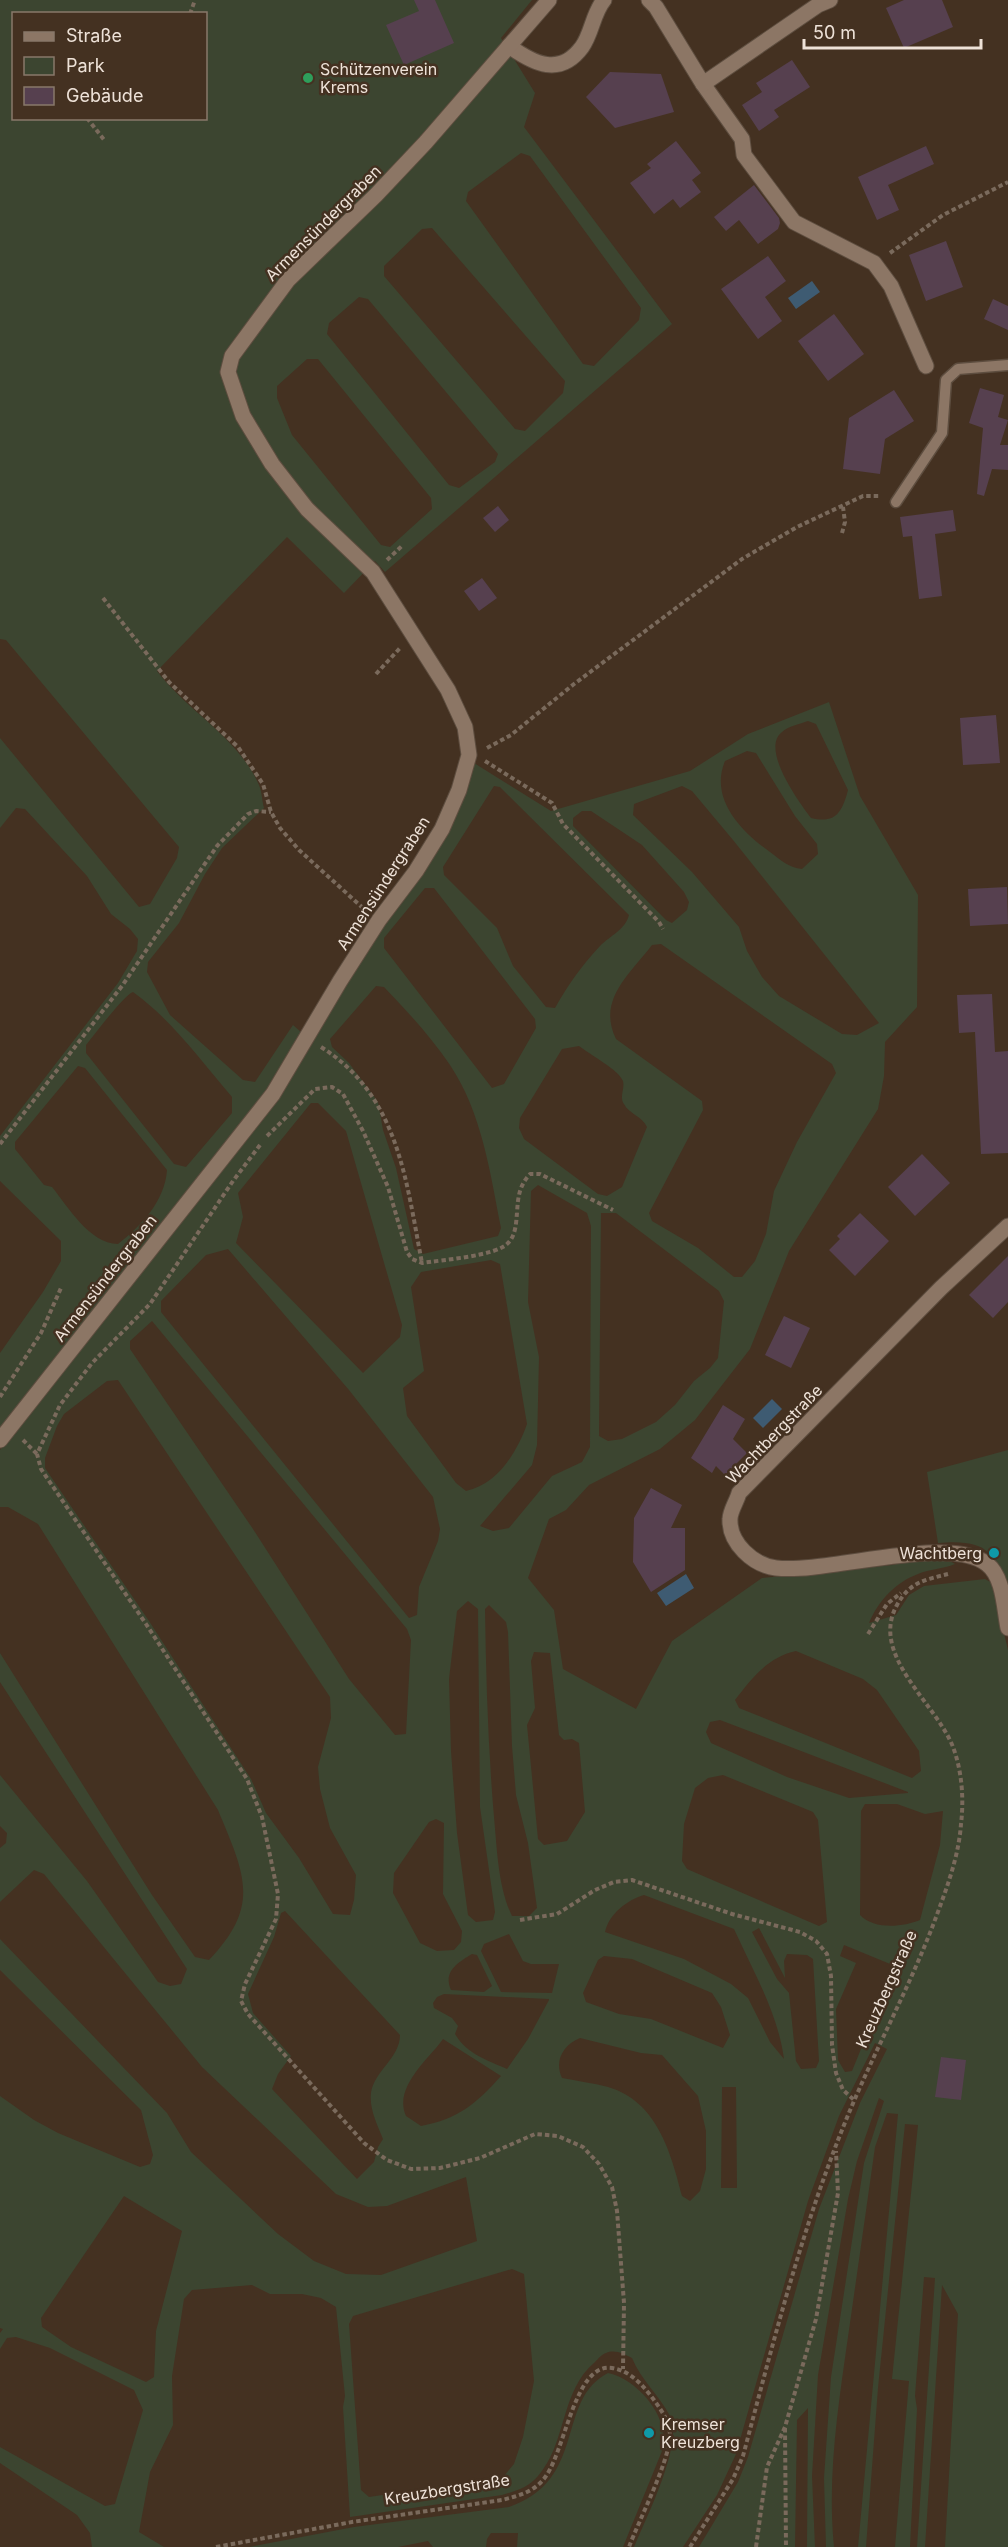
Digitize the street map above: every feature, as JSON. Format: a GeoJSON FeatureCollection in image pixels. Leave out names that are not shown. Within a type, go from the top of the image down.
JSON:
{"type":"FeatureCollection","features":[{"type":"Feature","properties":{"kind":"street","name":"Armensündergraben"},"geometry":{"type":"LineString","coordinates":[[0,1440],[273,1094],[379,921],[416,871],[442,829],[459,790],[470,755],[465,727],[448,690],[373,572],[307,509],[272,465],[243,416],[228,372],[232,356],[288,280],[419,150],[549,0]]}},
{"type":"Feature","properties":{"kind":"street"},"geometry":{"type":"LineString","coordinates":[[509,46],[529,61],[547,66],[567,61],[583,46],[604,0]]}},
{"type":"Feature","properties":{"kind":"street"},"geometry":{"type":"LineString","coordinates":[[649,0],[656,7],[703,84],[742,139],[744,155],[794,222],[874,263],[891,286],[926,366]]}},
{"type":"Feature","properties":{"kind":"street"},"geometry":{"type":"LineString","coordinates":[[703,84],[818,5],[830,0]]}},
{"type":"Feature","properties":{"kind":"street","name":"Wachtbergstraße"},"geometry":{"type":"LineString","coordinates":[[1008,1226],[942,1288],[740,1493],[730,1518],[734,1539],[748,1556],[775,1568],[829,1565],[932,1553],[959,1552],[975,1557],[989,1565],[998,1579],[1008,1628]]}},
{"type":"Feature","properties":{"kind":"lane"},"geometry":{"type":"LineString","coordinates":[[896,502],[942,432],[946,380],[958,369],[1008,365]]}},
{"type":"Feature","properties":{"kind":"path"},"geometry":{"type":"LineString","coordinates":[[89,120],[105,141]]}},
{"type":"Feature","properties":{"kind":"path"},"geometry":{"type":"LineString","coordinates":[[874,263],[943,216],[1008,182]]}},
{"type":"Feature","properties":{"kind":"path"},"geometry":{"type":"LineString","coordinates":[[490,747],[511,735],[574,684],[742,559],[797,527],[863,496],[882,496],[896,502]]}},
{"type":"Feature","properties":{"kind":"path"},"geometry":{"type":"LineString","coordinates":[[842,533],[843,507]]}},
{"type":"Feature","properties":{"kind":"path"},"geometry":{"type":"LineString","coordinates":[[103,598],[170,682],[238,747],[263,784],[271,812],[280,828],[299,850],[379,921]]}},
{"type":"Feature","properties":{"kind":"path"},"geometry":{"type":"LineString","coordinates":[[376,674],[414,635]]}},
{"type":"Feature","properties":{"kind":"path"},"geometry":{"type":"LineString","coordinates":[[470,755],[486,762],[552,803],[563,824],[659,922],[663,929]]}},
{"type":"Feature","properties":{"kind":"path"},"geometry":{"type":"LineString","coordinates":[[0,1144],[122,986],[217,846],[249,813],[271,812]]}},
{"type":"Feature","properties":{"kind":"path"},"geometry":{"type":"LineString","coordinates":[[308,1039],[332,1054],[360,1081],[393,1134],[402,1159],[423,1263]]}},
{"type":"Feature","properties":{"kind":"path"},"geometry":{"type":"LineString","coordinates":[[613,1210],[540,1174],[530,1174],[522,1183],[518,1193],[515,1227],[512,1238],[506,1246],[495,1251],[423,1263],[412,1259],[407,1252],[388,1187],[363,1131],[343,1094],[332,1087],[315,1089],[268,1135],[233,1181],[150,1304],[92,1364],[66,1397],[41,1441],[37,1454],[41,1470],[146,1624],[247,1779],[258,1808],[272,1858],[278,1894],[276,1918],[245,1984],[241,2001],[249,2014],[364,2144],[387,2160],[411,2169],[440,2168],[480,2158],[535,2134],[558,2136],[583,2147],[599,2164],[612,2187],[617,2211],[624,2303],[623,2369],[633,2376],[651,2396],[667,2420],[670,2435],[667,2452],[629,2547]]}},
{"type":"Feature","properties":{"kind":"path"},"geometry":{"type":"LineString","coordinates":[[0,1397],[41,1333],[61,1288]]}},
{"type":"Feature","properties":{"kind":"path"},"geometry":{"type":"LineString","coordinates":[[868,1634],[887,1604],[904,1591],[921,1581],[957,1572]]}},
{"type":"Feature","properties":{"kind":"path","name":"Kreuzbergstraße"},"geometry":{"type":"LineString","coordinates":[[690,2547],[722,2498],[743,2456],[813,2206],[854,2100],[901,2004],[929,1937],[951,1874],[961,1825],[962,1784],[952,1747],[937,1719],[899,1665],[889,1631],[892,1614],[904,1591]]}},
{"type":"Feature","properties":{"kind":"path"},"geometry":{"type":"LineString","coordinates":[[520,1920],[557,1914],[595,1890],[614,1882],[632,1881],[732,1914],[800,1932],[816,1941],[827,1954],[831,1976],[832,2045],[836,2073],[843,2090],[854,2100]]}},
{"type":"Feature","properties":{"kind":"path"},"geometry":{"type":"LineString","coordinates":[[756,2547],[767,2467],[785,2427],[816,2319],[838,2193],[835,2148]]}},
{"type":"Feature","properties":{"kind":"path","name":"Kreuzbergstraße"},"geometry":{"type":"LineString","coordinates":[[216,2547],[352,2522],[502,2500],[525,2494],[543,2481],[557,2459],[578,2393],[590,2375],[606,2367],[623,2369]]}},
{"type":"Feature","properties":{"kind":"path"},"geometry":{"type":"LineString","coordinates":[[785,2427],[786,2547]]}},
{"type":"Feature","properties":{"kind":"green space"},"geometry":{"type":"Polygon","coordinates":[[[0,0],[532,0],[501,38],[535,93],[524,127],[672,324],[385,572],[375,561],[344,593],[287,537],[157,671],[225,738],[250,768],[259,785],[264,808],[222,848],[205,874],[179,923],[148,962],[147,972],[170,1015],[243,1080],[255,1082],[293,1025],[301,1032],[266,1090],[233,1137],[0,1429],[0,1353],[43,1292],[61,1261],[61,1241],[0,1181],[0,1136],[118,983],[137,951],[138,939],[130,929],[111,914],[87,876],[25,809],[16,808],[0,828],[0,738],[139,907],[150,904],[177,858],[179,847],[6,640],[0,639],[0,0]],[[521,153],[468,192],[466,201],[583,364],[594,366],[639,320],[641,308],[530,156],[521,153]],[[432,228],[422,229],[384,266],[384,276],[515,429],[525,431],[563,393],[565,381],[432,228]],[[359,297],[329,323],[327,334],[449,485],[459,488],[495,462],[498,454],[368,299],[359,297]],[[307,359],[277,386],[277,398],[292,435],[381,545],[390,547],[432,509],[431,498],[318,359],[307,359]],[[133,992],[86,1045],[86,1053],[174,1164],[186,1167],[232,1113],[232,1097],[161,1015],[133,992]],[[78,1066],[15,1142],[15,1149],[44,1185],[52,1187],[80,1223],[98,1238],[108,1242],[118,1244],[135,1229],[150,1212],[162,1192],[167,1170],[85,1068],[78,1066]]]}},
{"type":"Feature","properties":{"kind":"green space"},"geometry":{"type":"Polygon","coordinates":[[[829,702],[860,796],[918,895],[917,1007],[885,1042],[884,1076],[878,1109],[789,1251],[750,1349],[695,1420],[660,1449],[589,1485],[566,1510],[549,1519],[528,1578],[554,1610],[563,1669],[636,1709],[672,1641],[762,1578],[893,1565],[924,1559],[941,1559],[955,1564],[923,1572],[902,1582],[883,1600],[869,1623],[896,1615],[909,1595],[924,1586],[985,1579],[992,1583],[1008,1650],[1008,2547],[945,2547],[958,2314],[942,2285],[925,2547],[917,2547],[935,2278],[924,2277],[915,2396],[917,2409],[910,2547],[895,2547],[909,2381],[892,2379],[918,2125],[905,2124],[878,2388],[866,2547],[858,2547],[898,2114],[887,2113],[875,2147],[837,2416],[832,2494],[834,2547],[826,2547],[824,2478],[831,2377],[864,2163],[884,2101],[879,2098],[857,2161],[848,2199],[818,2375],[812,2476],[815,2547],[807,2547],[808,2408],[797,2420],[795,2547],[699,2547],[738,2482],[748,2457],[819,2209],[860,2103],[887,2049],[875,2043],[839,2116],[808,2201],[736,2454],[717,2495],[683,2547],[634,2547],[662,2481],[672,2444],[673,2428],[666,2408],[640,2373],[632,2358],[616,2352],[603,2354],[575,2387],[547,2463],[538,2476],[526,2486],[502,2495],[350,2517],[343,2407],[345,2396],[336,2307],[321,2298],[302,2294],[270,2294],[252,2285],[192,2290],[184,2299],[172,2376],[173,2425],[150,2472],[139,2532],[164,2547],[92,2547],[90,2533],[77,2515],[0,2463],[0,2447],[105,2506],[115,2504],[143,2410],[134,2390],[50,2348],[16,2337],[7,2338],[0,2349],[0,2333],[3,2329],[0,2328],[0,2096],[34,2120],[58,2133],[140,2167],[150,2164],[153,2155],[141,2110],[0,1970],[0,1939],[167,2113],[191,2152],[278,2234],[314,2261],[346,2274],[381,2275],[477,2241],[466,2177],[387,2206],[368,2207],[336,2194],[202,2067],[44,1874],[34,1870],[0,1902],[0,1848],[6,1843],[7,1833],[0,1826],[0,1775],[87,1881],[158,1982],[170,1986],[181,1984],[187,1969],[0,1682],[0,1653],[152,1895],[195,1957],[209,1960],[226,1940],[242,1905],[243,1888],[235,1852],[218,1810],[38,1524],[8,1507],[0,1507],[0,1450],[278,1097],[309,1049],[474,763],[551,811],[690,771],[748,734],[829,702]],[[808,721],[782,732],[776,740],[778,762],[798,800],[811,818],[832,818],[840,811],[848,790],[816,724],[808,721]],[[747,751],[725,761],[721,775],[721,788],[731,813],[749,835],[789,865],[802,869],[818,854],[817,844],[795,816],[756,753],[747,751]],[[494,786],[443,867],[444,875],[497,928],[513,966],[546,1007],[555,1008],[581,968],[600,946],[621,928],[629,915],[500,787],[494,786]],[[682,786],[634,804],[633,815],[692,872],[739,927],[747,951],[762,977],[779,996],[842,1034],[857,1035],[879,1023],[692,791],[682,786]],[[582,811],[573,818],[573,826],[666,920],[672,923],[687,910],[689,902],[684,892],[642,845],[591,811],[582,811]],[[425,888],[384,938],[384,948],[492,1088],[504,1084],[536,1028],[535,1019],[434,888],[425,888]],[[661,944],[652,945],[625,978],[613,1000],[610,1012],[611,1025],[616,1039],[702,1101],[703,1110],[649,1213],[652,1221],[698,1248],[734,1277],[742,1277],[755,1261],[766,1234],[774,1191],[797,1142],[836,1073],[832,1064],[661,944]],[[376,986],[330,1039],[332,1047],[349,1063],[378,1102],[383,1130],[396,1168],[414,1249],[423,1254],[498,1236],[501,1228],[483,1144],[461,1083],[443,1055],[419,1025],[384,987],[376,986]],[[579,1046],[562,1049],[520,1118],[519,1128],[524,1139],[598,1194],[607,1196],[622,1187],[647,1127],[624,1104],[623,1081],[620,1077],[610,1067],[579,1046]],[[311,1103],[238,1193],[243,1217],[236,1243],[363,1373],[400,1337],[402,1325],[346,1131],[318,1103],[311,1103]],[[538,1185],[531,1191],[528,1302],[539,1357],[537,1445],[532,1465],[480,1526],[493,1531],[509,1528],[552,1476],[582,1462],[590,1447],[591,1226],[587,1213],[538,1185]],[[601,1213],[599,1436],[608,1441],[622,1439],[656,1422],[675,1405],[694,1381],[718,1358],[724,1301],[719,1291],[616,1213],[601,1213]],[[228,1249],[206,1255],[161,1301],[161,1312],[409,1618],[417,1615],[419,1587],[438,1541],[440,1529],[433,1497],[349,1390],[228,1249]],[[491,1260],[421,1272],[411,1287],[424,1371],[403,1388],[407,1416],[456,1483],[466,1491],[488,1482],[505,1465],[518,1445],[527,1424],[500,1264],[491,1260]],[[152,1321],[130,1341],[130,1349],[253,1529],[349,1679],[395,1735],[406,1734],[411,1640],[407,1629],[152,1321]],[[118,1380],[107,1381],[64,1414],[45,1458],[45,1468],[149,1621],[251,1779],[266,1813],[299,1858],[333,1914],[350,1915],[356,1875],[330,1828],[320,1789],[318,1767],[331,1718],[330,1697],[118,1380]],[[468,1601],[457,1611],[449,1679],[457,1833],[468,1915],[476,1922],[493,1920],[495,1912],[480,1807],[478,1609],[468,1601]],[[489,1605],[485,1609],[492,1791],[501,1880],[512,1916],[529,1916],[537,1908],[528,1843],[516,1795],[508,1632],[506,1622],[489,1605]],[[796,1651],[777,1658],[754,1676],[735,1700],[739,1708],[912,1778],[921,1771],[919,1751],[877,1690],[863,1679],[796,1651]],[[534,1652],[531,1661],[535,1708],[527,1725],[538,1839],[544,1845],[567,1841],[585,1812],[579,1743],[572,1739],[564,1740],[559,1735],[550,1653],[534,1652]],[[720,1720],[710,1722],[706,1732],[711,1743],[787,1777],[849,1798],[908,1793],[720,1720]],[[723,1775],[708,1778],[695,1788],[684,1824],[682,1861],[687,1869],[819,1926],[827,1922],[818,1820],[813,1812],[723,1775]],[[865,1804],[861,1811],[860,1915],[866,1920],[881,1925],[905,1924],[920,1920],[940,1845],[943,1811],[925,1814],[897,1804],[865,1804]],[[436,1819],[429,1822],[394,1873],[393,1893],[420,1943],[437,1951],[454,1950],[461,1942],[462,1931],[443,1894],[444,1823],[436,1819]],[[644,1895],[631,1900],[610,1919],[605,1932],[684,1959],[731,1984],[748,1998],[770,2042],[784,2059],[771,2009],[734,1929],[644,1895]],[[285,1911],[281,1913],[274,1937],[248,1994],[253,2013],[291,2056],[278,2074],[272,2089],[357,2179],[374,2162],[383,2139],[376,2123],[371,2093],[377,2078],[396,2051],[400,2035],[285,1911]],[[759,1928],[752,1932],[777,1979],[789,1993],[796,2061],[801,2069],[816,2068],[819,2061],[813,1959],[807,1955],[787,1954],[784,1961],[785,1978],[759,1928]],[[509,1934],[484,1944],[481,1951],[501,1992],[552,1993],[559,1964],[531,1964],[523,1961],[509,1934]],[[844,1945],[840,1956],[856,1963],[836,2009],[838,2060],[845,2072],[852,2071],[895,1966],[844,1945]],[[472,1954],[453,1969],[449,1978],[451,1990],[484,1992],[492,1986],[477,1955],[472,1954]],[[604,1956],[598,1960],[583,1993],[586,2002],[619,2014],[651,2019],[723,2048],[730,2035],[721,2007],[712,1993],[632,1959],[604,1956]],[[444,1994],[437,1997],[433,2003],[434,2008],[452,2018],[458,2026],[455,2034],[465,2047],[478,2056],[507,2069],[528,2039],[549,1999],[444,1994]],[[580,2038],[565,2049],[560,2060],[562,2078],[608,2087],[625,2094],[639,2104],[650,2116],[667,2146],[682,2196],[690,2201],[700,2191],[706,2169],[706,2131],[698,2096],[662,2055],[641,2053],[580,2038]],[[443,2039],[408,2084],[403,2105],[406,2116],[421,2126],[446,2119],[466,2109],[501,2076],[443,2039]],[[722,2087],[721,2188],[737,2188],[736,2087],[722,2087]],[[124,2196],[41,2318],[42,2327],[71,2347],[146,2382],[154,2377],[156,2331],[182,2231],[124,2196]],[[512,2269],[353,2316],[349,2324],[361,2490],[369,2497],[503,2477],[514,2464],[523,2437],[534,2381],[524,2274],[512,2269]]]}},
{"type":"Feature","properties":{"kind":"green space"},"geometry":{"type":"Polygon","coordinates":[[[1008,1450],[1008,1595],[999,1567],[986,1551],[967,1543],[938,1543],[927,1472],[1008,1450]]]}},
{"type":"Feature","properties":{"kind":"green space"},"geometry":{"type":"Polygon","coordinates":[[[608,2373],[625,2379],[640,2391],[658,2415],[663,2433],[662,2451],[623,2547],[517,2547],[518,2533],[491,2533],[486,2547],[433,2547],[428,2541],[398,2547],[249,2547],[354,2527],[509,2507],[534,2495],[550,2478],[561,2460],[581,2402],[592,2385],[608,2373]]]}},
{"type":"Feature","properties":{"kind":"water"},"geometry":{"type":"Polygon","coordinates":[[[812,281],[820,292],[796,309],[788,298],[812,281]]]}},
{"type":"Feature","properties":{"kind":"water"},"geometry":{"type":"Polygon","coordinates":[[[772,1399],[782,1409],[763,1428],[753,1418],[772,1399]]]}},
{"type":"Feature","properties":{"kind":"water"},"geometry":{"type":"Polygon","coordinates":[[[686,1574],[694,1588],[666,1606],[657,1593],[686,1574]]]}},
{"type":"Feature","properties":{"kind":"building"},"geometry":{"type":"Polygon","coordinates":[[[414,0],[435,0],[454,43],[404,65],[386,25],[419,11],[414,0]]]}},
{"type":"Feature","properties":{"kind":"building"},"geometry":{"type":"Polygon","coordinates":[[[904,0],[942,0],[953,27],[904,48],[886,8],[904,0]]]}},
{"type":"Feature","properties":{"kind":"building"},"geometry":{"type":"Polygon","coordinates":[[[792,60],[810,87],[774,110],[779,117],[759,131],[742,105],[762,92],[756,83],[792,60]]]}},
{"type":"Feature","properties":{"kind":"building"},"geometry":{"type":"Polygon","coordinates":[[[610,72],[661,74],[674,112],[615,128],[586,97],[610,72]]]}},
{"type":"Feature","properties":{"kind":"building"},"geometry":{"type":"Polygon","coordinates":[[[676,141],[701,173],[692,180],[701,192],[680,208],[673,199],[654,214],[630,183],[651,168],[647,164],[676,141]]]}},
{"type":"Feature","properties":{"kind":"building"},"geometry":{"type":"Polygon","coordinates":[[[926,146],[934,164],[888,185],[899,210],[877,220],[858,177],[926,146]]]}},
{"type":"Feature","properties":{"kind":"building"},"geometry":{"type":"Polygon","coordinates":[[[754,185],[779,218],[780,223],[778,229],[758,244],[739,220],[726,231],[714,217],[754,185]]]}},
{"type":"Feature","properties":{"kind":"building"},"geometry":{"type":"Polygon","coordinates":[[[946,241],[963,287],[926,301],[909,255],[946,241]]]}},
{"type":"Feature","properties":{"kind":"building"},"geometry":{"type":"Polygon","coordinates":[[[768,256],[786,281],[765,297],[782,321],[758,339],[721,289],[768,256]]]}},
{"type":"Feature","properties":{"kind":"building"},"geometry":{"type":"Polygon","coordinates":[[[993,299],[1008,306],[1008,330],[984,319],[993,299]]]}},
{"type":"Feature","properties":{"kind":"building"},"geometry":{"type":"Polygon","coordinates":[[[834,314],[864,354],[828,381],[798,341],[834,314]]]}},
{"type":"Feature","properties":{"kind":"building"},"geometry":{"type":"Polygon","coordinates":[[[980,388],[1004,395],[998,417],[1008,420],[1000,445],[1008,445],[1008,470],[992,469],[984,496],[977,494],[983,428],[969,423],[980,388]]]}},
{"type":"Feature","properties":{"kind":"building"},"geometry":{"type":"Polygon","coordinates":[[[894,390],[914,421],[885,439],[880,474],[843,469],[849,418],[894,390]]]}},
{"type":"Feature","properties":{"kind":"building"},"geometry":{"type":"Polygon","coordinates":[[[498,506],[509,520],[495,532],[483,518],[498,506]]]}},
{"type":"Feature","properties":{"kind":"building"},"geometry":{"type":"Polygon","coordinates":[[[953,510],[956,531],[935,534],[942,596],[919,599],[912,536],[903,537],[900,517],[953,510]]]}},
{"type":"Feature","properties":{"kind":"building"},"geometry":{"type":"Polygon","coordinates":[[[482,578],[497,598],[479,611],[464,591],[482,578]]]}},
{"type":"Feature","properties":{"kind":"building"},"geometry":{"type":"Polygon","coordinates":[[[996,715],[1000,763],[963,765],[960,718],[996,715]]]}},
{"type":"Feature","properties":{"kind":"building"},"geometry":{"type":"Polygon","coordinates":[[[1007,887],[1008,924],[970,926],[968,889],[1007,887]]]}},
{"type":"Feature","properties":{"kind":"building"},"geometry":{"type":"Polygon","coordinates":[[[992,994],[995,1052],[1008,1051],[1008,1153],[981,1154],[975,1032],[959,1033],[957,995],[992,994]]]}},
{"type":"Feature","properties":{"kind":"building"},"geometry":{"type":"Polygon","coordinates":[[[922,1154],[950,1183],[915,1216],[888,1187],[922,1154]]]}},
{"type":"Feature","properties":{"kind":"building"},"geometry":{"type":"Polygon","coordinates":[[[860,1213],[889,1241],[855,1276],[829,1250],[840,1239],[837,1236],[860,1213]]]}},
{"type":"Feature","properties":{"kind":"building"},"geometry":{"type":"Polygon","coordinates":[[[1008,1256],[1008,1302],[993,1318],[969,1295],[1008,1256]]]}},
{"type":"Feature","properties":{"kind":"building"},"geometry":{"type":"Polygon","coordinates":[[[784,1316],[810,1328],[791,1368],[765,1355],[784,1316]]]}},
{"type":"Feature","properties":{"kind":"building"},"geometry":{"type":"Polygon","coordinates":[[[723,1405],[745,1419],[733,1439],[747,1453],[725,1475],[716,1466],[712,1473],[691,1458],[723,1405]]]}},
{"type":"Feature","properties":{"kind":"building"},"geometry":{"type":"Polygon","coordinates":[[[651,1488],[682,1505],[671,1528],[685,1528],[685,1570],[651,1592],[633,1562],[634,1518],[651,1488]]]}},
{"type":"Feature","properties":{"kind":"building"},"geometry":{"type":"Polygon","coordinates":[[[941,2057],[966,2060],[961,2100],[935,2097],[941,2057]]]}},
{"type":"Feature","properties":{"kind":"place","name":"Schützenverein Krems"},"geometry":{"type":"Point","coordinates":[308,78]}},
{"type":"Feature","properties":{"kind":"place","name":"Wachtberg"},"geometry":{"type":"Point","coordinates":[994,1553]}},
{"type":"Feature","properties":{"kind":"place","name":"Kremser Kreuzberg"},"geometry":{"type":"Point","coordinates":[649,2433]}}]}
